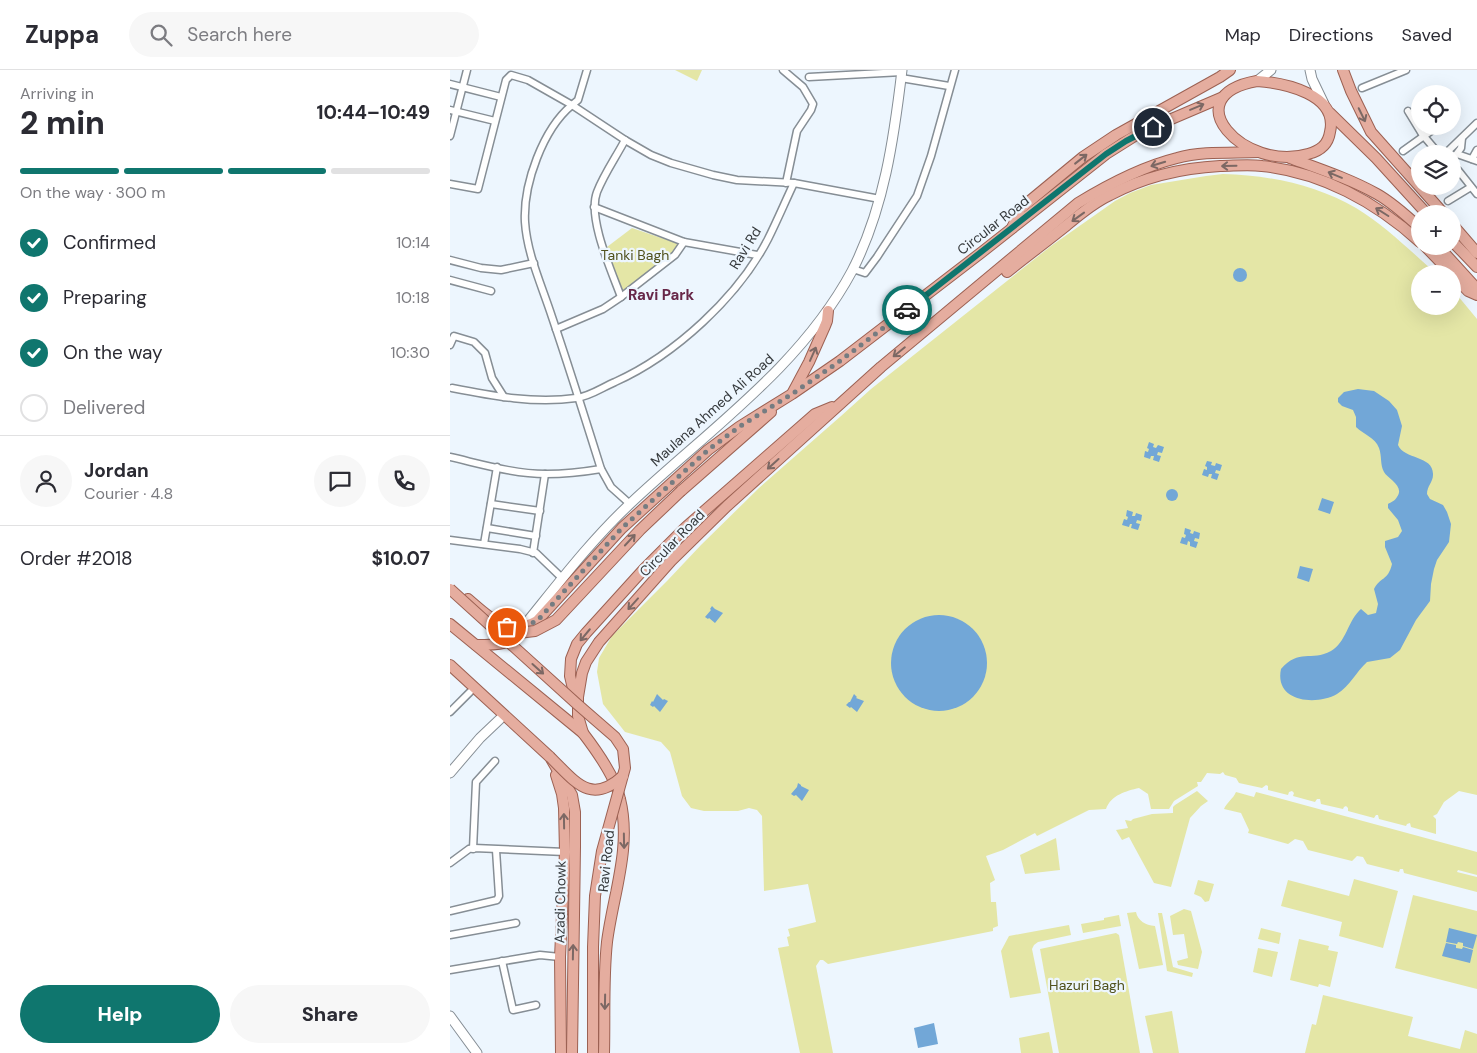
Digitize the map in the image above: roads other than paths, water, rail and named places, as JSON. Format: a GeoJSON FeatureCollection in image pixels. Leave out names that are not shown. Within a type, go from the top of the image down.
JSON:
{"type":"FeatureCollection","features":[{"type":"Feature","properties":{"kind":"main road"},"geometry":{"type":"LineString","coordinates":[[1011,229],[1020,209],[1083,157],[1116,135],[1230,70]]}},
{"type":"Feature","properties":{"kind":"main road"},"geometry":{"type":"LineString","coordinates":[[1343,70],[1371,132],[1436,205]]}},
{"type":"Feature","properties":{"kind":"main road"},"geometry":{"type":"LineString","coordinates":[[1411,220],[1378,195],[1335,174],[1288,157],[1258,152],[1240,143],[1224,127],[1219,108],[1222,97],[1239,85],[1257,81],[1277,83],[1309,94],[1327,109],[1376,158],[1419,205]]}},
{"type":"Feature","properties":{"kind":"main road","name":"Circular Road"},"geometry":{"type":"LineString","coordinates":[[476,645],[509,643],[517,638],[557,601],[622,528],[708,450],[739,427],[840,361],[1087,169],[1126,141],[1183,113],[1222,97]]}},
{"type":"Feature","properties":{"kind":"main road"},"geometry":{"type":"LineString","coordinates":[[1288,157],[1308,154],[1325,145],[1332,128],[1327,109]]}},
{"type":"Feature","properties":{"kind":"main road","name":"Circular Road"},"geometry":{"type":"LineString","coordinates":[[583,733],[578,716],[578,697],[582,673],[586,662],[599,642],[672,561],[706,527],[881,367],[1078,203],[1100,190],[1142,169],[1178,158],[1208,154],[1258,152]]}},
{"type":"Feature","properties":{"kind":"main road"},"geometry":{"type":"LineString","coordinates":[[977,288],[1000,276],[1080,215],[1110,195],[1156,177],[1194,168],[1260,166],[1288,170],[1313,177],[1340,187],[1373,206],[1400,223],[1411,233]]}},
{"type":"Feature","properties":{"kind":"main road"},"geometry":{"type":"LineString","coordinates":[[1461,234],[1477,253]]}},
{"type":"Feature","properties":{"kind":"main road"},"geometry":{"type":"LineString","coordinates":[[1461,250],[1477,267]]}},
{"type":"Feature","properties":{"kind":"main road"},"geometry":{"type":"LineString","coordinates":[[1434,255],[1443,265]]}},
{"type":"Feature","properties":{"kind":"main road"},"geometry":{"type":"LineString","coordinates":[[1446,255],[1477,290]]}},
{"type":"Feature","properties":{"kind":"main road"},"geometry":{"type":"LineString","coordinates":[[1461,284],[1468,291],[1477,295]]}},
{"type":"Feature","properties":{"kind":"main road"},"geometry":{"type":"LineString","coordinates":[[792,394],[821,335],[827,321],[828,311]]}},
{"type":"Feature","properties":{"kind":"main road","name":"Circular Road"},"geometry":{"type":"LineString","coordinates":[[497,632],[518,633],[535,631],[556,620],[640,530],[681,491],[792,394]]}},
{"type":"Feature","properties":{"kind":"main road","name":"Circular Road"},"geometry":{"type":"LineString","coordinates":[[577,704],[570,676],[571,659],[577,644],[638,576],[686,527],[816,414],[840,403]]}},
{"type":"Feature","properties":{"kind":"main road"},"geometry":{"type":"LineString","coordinates":[[450,587],[496,622],[507,627],[528,626]]}},
{"type":"Feature","properties":{"kind":"main road"},"geometry":{"type":"LineString","coordinates":[[450,587],[497,632],[619,741],[625,757],[624,776],[602,851],[595,896],[593,1053]]}},
{"type":"Feature","properties":{"kind":"main road","name":"Ravi Road"},"geometry":{"type":"LineString","coordinates":[[450,624],[583,733],[598,752],[620,798],[624,850],[606,958],[604,1053]]}},
{"type":"Feature","properties":{"kind":"main road"},"geometry":{"type":"LineString","coordinates":[[450,665],[576,783],[590,790],[607,788],[624,776]]}},
{"type":"Feature","properties":{"kind":"main road"},"geometry":{"type":"LineString","coordinates":[[450,673],[551,766],[558,781],[564,808],[565,852],[560,957],[561,1053]]}},
{"type":"Feature","properties":{"kind":"main road","name":"Azadi Chowk"},"geometry":{"type":"LineString","coordinates":[[550,757],[568,786],[572,795],[575,812],[572,1053]]}},
{"type":"Feature","properties":{"kind":"street"},"geometry":{"type":"LineString","coordinates":[[450,136],[453,110],[467,70]]}},
{"type":"Feature","properties":{"kind":"street"},"geometry":{"type":"LineString","coordinates":[[586,70],[578,100],[564,112],[540,150],[527,190],[525,223],[534,263],[601,469],[611,486],[630,504]]}},
{"type":"Feature","properties":{"kind":"street"},"geometry":{"type":"LineString","coordinates":[[783,70],[803,87],[813,104],[798,131],[786,183]]}},
{"type":"Feature","properties":{"kind":"street"},"geometry":{"type":"LineString","coordinates":[[853,269],[865,273],[877,258],[917,196],[931,156],[955,70]]}},
{"type":"Feature","properties":{"kind":"street"},"geometry":{"type":"LineString","coordinates":[[1257,81],[1271,70]]}},
{"type":"Feature","properties":{"kind":"street"},"geometry":{"type":"LineString","coordinates":[[1310,70],[1312,79],[1327,109]]}},
{"type":"Feature","properties":{"kind":"street"},"geometry":{"type":"LineString","coordinates":[[1362,88],[1406,70]]}},
{"type":"Feature","properties":{"kind":"street"},"geometry":{"type":"LineString","coordinates":[[809,78],[902,73],[950,86]]}},
{"type":"Feature","properties":{"kind":"street","name":"Maulana Ahmed Ali Road"},"geometry":{"type":"LineString","coordinates":[[528,626],[562,578],[589,546],[630,504],[760,388],[804,342],[828,311],[853,269],[880,199],[892,141],[902,73]]}},
{"type":"Feature","properties":{"kind":"street"},"geometry":{"type":"LineString","coordinates":[[450,184],[478,189],[506,80],[511,75],[528,80],[572,105],[625,140],[672,163],[713,176],[737,180],[794,184],[880,199]]}},
{"type":"Feature","properties":{"kind":"street"},"geometry":{"type":"LineString","coordinates":[[450,84],[501,98]]}},
{"type":"Feature","properties":{"kind":"street"},"geometry":{"type":"LineString","coordinates":[[453,110],[495,121]]}},
{"type":"Feature","properties":{"kind":"street"},"geometry":{"type":"LineString","coordinates":[[1408,111],[1411,115]]}},
{"type":"Feature","properties":{"kind":"street"},"geometry":{"type":"LineString","coordinates":[[1455,145],[1476,127]]}},
{"type":"Feature","properties":{"kind":"street"},"geometry":{"type":"LineString","coordinates":[[1403,151],[1427,135]]}},
{"type":"Feature","properties":{"kind":"street"},"geometry":{"type":"LineString","coordinates":[[1425,137],[1432,145]]}},
{"type":"Feature","properties":{"kind":"street"},"geometry":{"type":"LineString","coordinates":[[1461,148],[1462,138]]}},
{"type":"Feature","properties":{"kind":"street"},"geometry":{"type":"LineString","coordinates":[[621,298],[603,247],[594,207],[597,193],[625,140]]}},
{"type":"Feature","properties":{"kind":"street"},"geometry":{"type":"LineString","coordinates":[[1461,158],[1474,160],[1477,150]]}},
{"type":"Feature","properties":{"kind":"street"},"geometry":{"type":"LineString","coordinates":[[1461,174],[1477,194]]}},
{"type":"Feature","properties":{"kind":"street","name":"Ravi Rd"},"geometry":{"type":"LineString","coordinates":[[451,390],[534,400],[578,398],[624,378],[653,361],[704,320],[733,290],[768,239],[794,184]]}},
{"type":"Feature","properties":{"kind":"street"},"geometry":{"type":"LineString","coordinates":[[1448,201],[1471,187]]}},
{"type":"Feature","properties":{"kind":"street"},"geometry":{"type":"LineString","coordinates":[[594,207],[684,242],[757,255]]}},
{"type":"Feature","properties":{"kind":"street"},"geometry":{"type":"LineString","coordinates":[[556,329],[621,298],[675,255],[684,242]]}},
{"type":"Feature","properties":{"kind":"street"},"geometry":{"type":"LineString","coordinates":[[450,260],[481,268],[502,270],[534,263]]}},
{"type":"Feature","properties":{"kind":"street"},"geometry":{"type":"LineString","coordinates":[[450,280],[491,291]]}},
{"type":"Feature","properties":{"kind":"street"},"geometry":{"type":"LineString","coordinates":[[450,345],[452,336],[474,342],[486,353],[492,378],[504,397]]}},
{"type":"Feature","properties":{"kind":"street"},"geometry":{"type":"LineString","coordinates":[[450,380],[451,390]]}},
{"type":"Feature","properties":{"kind":"street"},"geometry":{"type":"LineString","coordinates":[[700,440],[708,450]]}},
{"type":"Feature","properties":{"kind":"street"},"geometry":{"type":"LineString","coordinates":[[450,457],[519,472],[568,474],[601,469]]}},
{"type":"Feature","properties":{"kind":"street"},"geometry":{"type":"LineString","coordinates":[[484,544],[497,467]]}},
{"type":"Feature","properties":{"kind":"street"},"geometry":{"type":"LineString","coordinates":[[533,553],[545,474]]}},
{"type":"Feature","properties":{"kind":"street"},"geometry":{"type":"LineString","coordinates":[[491,504],[540,512]]}},
{"type":"Feature","properties":{"kind":"street"},"geometry":{"type":"LineString","coordinates":[[487,528],[536,536]]}},
{"type":"Feature","properties":{"kind":"street"},"geometry":{"type":"LineString","coordinates":[[450,540],[533,553],[562,578]]}},
{"type":"Feature","properties":{"kind":"street"},"geometry":{"type":"LineString","coordinates":[[450,712],[470,692]]}},
{"type":"Feature","properties":{"kind":"street"},"geometry":{"type":"LineString","coordinates":[[450,772],[480,738],[500,720]]}},
{"type":"Feature","properties":{"kind":"street"},"geometry":{"type":"LineString","coordinates":[[472,849],[476,782],[495,761]]}},
{"type":"Feature","properties":{"kind":"street"},"geometry":{"type":"LineString","coordinates":[[450,863],[469,849],[565,852]]}},
{"type":"Feature","properties":{"kind":"street"},"geometry":{"type":"LineString","coordinates":[[450,911],[497,900],[496,850]]}},
{"type":"Feature","properties":{"kind":"street"},"geometry":{"type":"LineString","coordinates":[[450,935],[516,923]]}},
{"type":"Feature","properties":{"kind":"street"},"geometry":{"type":"LineString","coordinates":[[450,970],[540,954],[560,957]]}},
{"type":"Feature","properties":{"kind":"street"},"geometry":{"type":"LineString","coordinates":[[502,961],[513,1010],[536,1005]]}},
{"type":"Feature","properties":{"kind":"street"},"geometry":{"type":"LineString","coordinates":[[450,1016],[474,1052]]}},
{"type":"Feature","properties":{"kind":"water"},"geometry":{"type":"Polygon","coordinates":[[[1237,268],[1243,268],[1247,275],[1243,282],[1237,282],[1233,278],[1233,272],[1237,268]]]}},
{"type":"Feature","properties":{"kind":"water"},"geometry":{"type":"Polygon","coordinates":[[[1358,389],[1374,391],[1389,401],[1397,410],[1402,426],[1398,445],[1401,450],[1429,464],[1432,469],[1433,477],[1427,494],[1430,499],[1443,505],[1447,512],[1451,524],[1449,542],[1437,560],[1434,569],[1430,601],[1416,620],[1400,650],[1390,658],[1367,662],[1346,687],[1337,694],[1328,698],[1308,700],[1290,695],[1284,689],[1281,680],[1281,669],[1287,663],[1299,657],[1317,656],[1331,651],[1340,643],[1353,619],[1361,609],[1368,615],[1376,613],[1378,604],[1374,589],[1386,576],[1392,564],[1385,547],[1385,541],[1398,537],[1402,531],[1398,520],[1388,508],[1388,504],[1397,497],[1399,489],[1384,472],[1377,444],[1356,427],[1356,417],[1353,410],[1342,406],[1338,402],[1338,398],[1344,392],[1358,389]]]}},
{"type":"Feature","properties":{"kind":"water"},"geometry":{"type":"Polygon","coordinates":[[[1149,442],[1154,444],[1153,447],[1156,448],[1158,445],[1164,447],[1162,453],[1158,452],[1157,455],[1161,456],[1159,462],[1153,460],[1154,456],[1151,456],[1150,459],[1144,457],[1145,451],[1148,452],[1149,449],[1147,448],[1149,442]]]}},
{"type":"Feature","properties":{"kind":"water"},"geometry":{"type":"Polygon","coordinates":[[[1207,461],[1212,462],[1211,465],[1215,466],[1216,463],[1222,465],[1220,471],[1216,470],[1215,473],[1219,474],[1217,480],[1211,478],[1212,474],[1209,474],[1208,477],[1202,475],[1204,469],[1207,470],[1205,466],[1207,461]]]}},
{"type":"Feature","properties":{"kind":"water"},"geometry":{"type":"Polygon","coordinates":[[[1170,489],[1174,489],[1178,495],[1174,501],[1170,501],[1166,497],[1166,493],[1170,489]]]}},
{"type":"Feature","properties":{"kind":"water"},"geometry":{"type":"Polygon","coordinates":[[[1322,498],[1334,502],[1330,514],[1318,510],[1322,498]]]}},
{"type":"Feature","properties":{"kind":"water"},"geometry":{"type":"Polygon","coordinates":[[[1127,510],[1133,512],[1132,516],[1135,516],[1136,513],[1142,515],[1141,521],[1137,520],[1136,523],[1140,524],[1138,530],[1131,528],[1132,524],[1129,527],[1122,525],[1124,519],[1127,520],[1128,517],[1126,516],[1127,510]]]}},
{"type":"Feature","properties":{"kind":"water"},"geometry":{"type":"Polygon","coordinates":[[[1185,528],[1191,530],[1190,533],[1193,534],[1194,531],[1200,533],[1199,539],[1195,538],[1194,541],[1198,542],[1196,548],[1190,546],[1188,541],[1187,545],[1180,543],[1182,537],[1185,538],[1186,535],[1184,534],[1185,528]]]}},
{"type":"Feature","properties":{"kind":"water"},"geometry":{"type":"Polygon","coordinates":[[[1300,566],[1313,569],[1309,582],[1297,578],[1300,566]]]}},
{"type":"Feature","properties":{"kind":"water"},"geometry":{"type":"Polygon","coordinates":[[[712,606],[723,613],[715,623],[705,617],[712,606]]]}},
{"type":"Feature","properties":{"kind":"water"},"geometry":{"type":"Polygon","coordinates":[[[930,615],[948,615],[966,623],[979,636],[987,654],[984,682],[966,703],[948,711],[930,711],[912,703],[899,690],[891,672],[891,654],[899,636],[912,623],[930,615]]]}},
{"type":"Feature","properties":{"kind":"water"},"geometry":{"type":"Polygon","coordinates":[[[657,694],[663,700],[668,701],[660,712],[650,705],[657,694]]]}},
{"type":"Feature","properties":{"kind":"water"},"geometry":{"type":"Polygon","coordinates":[[[854,694],[856,698],[864,701],[857,712],[846,705],[854,694]]]}},
{"type":"Feature","properties":{"kind":"water"},"geometry":{"type":"Polygon","coordinates":[[[798,783],[809,790],[802,801],[796,795],[791,794],[798,783]]]}},
{"type":"Feature","properties":{"kind":"water"},"geometry":{"type":"Polygon","coordinates":[[[1449,928],[1477,935],[1473,949],[1463,946],[1463,943],[1446,942],[1449,928]]]}},
{"type":"Feature","properties":{"kind":"water"},"geometry":{"type":"Polygon","coordinates":[[[1446,943],[1456,945],[1456,948],[1462,949],[1463,947],[1473,950],[1470,963],[1442,956],[1446,943]]]}},
{"type":"Feature","properties":{"kind":"water"},"geometry":{"type":"Polygon","coordinates":[[[934,1023],[938,1044],[918,1048],[914,1028],[934,1023]]]}},
{"type":"Feature","properties":{"kind":"district","name":"Ravi Park"},"geometry":{"type":"Point","coordinates":[661,295]}},
{"type":"Feature","properties":{"kind":"park label","name":"Tanki Bagh"},"geometry":{"type":"Point","coordinates":[635,255]}},
{"type":"Feature","properties":{"kind":"park label","name":"Hazuri Bagh"},"geometry":{"type":"Point","coordinates":[1087,985]}}]}
